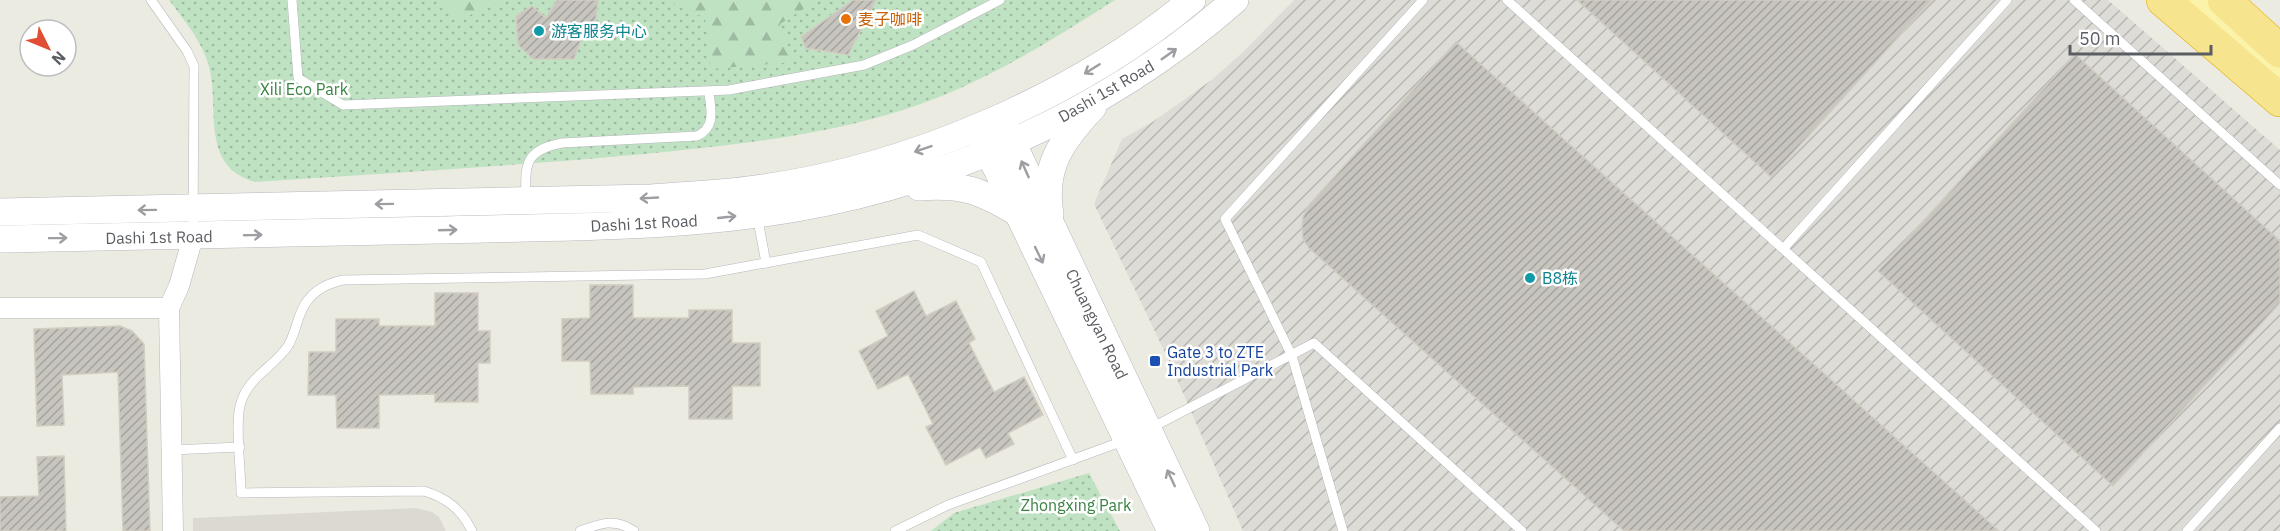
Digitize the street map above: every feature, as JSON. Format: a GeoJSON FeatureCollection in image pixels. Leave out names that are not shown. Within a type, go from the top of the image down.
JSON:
{"type":"FeatureCollection","features":[{"type":"Feature","properties":{"kind":"highway"},"geometry":{"type":"LineString","coordinates":[[2163,0],[2280,100]]}},
{"type":"Feature","properties":{"kind":"highway"},"geometry":{"type":"LineString","coordinates":[[2224,0],[2280,51]]}},
{"type":"Feature","properties":{"kind":"main road","name":"Dashi 1st Road"},"geometry":{"type":"LineString","coordinates":[[0,212],[651,198],[755,189],[871,165],[950,140],[1076,79],[1140,39],[1192,0]]}},
{"type":"Feature","properties":{"kind":"main road","name":"Dashi 1st Road"},"geometry":{"type":"LineString","coordinates":[[0,239],[193,237],[637,225],[757,214],[882,191],[950,168],[1000,147],[1105,93],[1146,70],[1177,48],[1235,0]]}},
{"type":"Feature","properties":{"kind":"main road"},"geometry":{"type":"LineString","coordinates":[[2198,0],[2280,74]]}},
{"type":"Feature","properties":{"kind":"main road"},"geometry":{"type":"LineString","coordinates":[[1052,230],[1047,198],[1051,168],[1060,146],[1070,132],[1105,93]]}},
{"type":"Feature","properties":{"kind":"main road","name":"Chuangyan Road"},"geometry":{"type":"LineString","coordinates":[[988,121],[1000,147],[1052,230],[1139,434],[1172,531]]}},
{"type":"Feature","properties":{"kind":"main road","name":"Chuangyan Road"},"geometry":{"type":"LineString","coordinates":[[1000,147],[1018,213],[1139,434],[1196,531]]}},
{"type":"Feature","properties":{"kind":"main road"},"geometry":{"type":"LineString","coordinates":[[882,191],[941,186],[962,187],[981,192],[1018,213]]}},
{"type":"Feature","properties":{"kind":"street"},"geometry":{"type":"LineString","coordinates":[[173,531],[169,308],[179,286],[193,237]]}},
{"type":"Feature","properties":{"kind":"street"},"geometry":{"type":"LineString","coordinates":[[0,308],[169,308]]}},
{"type":"Feature","properties":{"kind":"lane"},"geometry":{"type":"LineString","coordinates":[[151,0],[187,51],[194,66],[193,237]]}},
{"type":"Feature","properties":{"kind":"lane"},"geometry":{"type":"LineString","coordinates":[[292,0],[298,78],[343,105],[709,93],[864,65],[913,45],[1000,0]]}},
{"type":"Feature","properties":{"kind":"lane"},"geometry":{"type":"LineString","coordinates":[[1343,531],[1292,356],[1225,219],[1423,0]]}},
{"type":"Feature","properties":{"kind":"lane"},"geometry":{"type":"LineString","coordinates":[[1506,0],[2096,531]]}},
{"type":"Feature","properties":{"kind":"lane"},"geometry":{"type":"LineString","coordinates":[[1783,249],[2007,0]]}},
{"type":"Feature","properties":{"kind":"lane"},"geometry":{"type":"LineString","coordinates":[[2074,0],[2280,185]]}},
{"type":"Feature","properties":{"kind":"lane"},"geometry":{"type":"LineString","coordinates":[[526,201],[525,170],[528,161],[536,152],[547,146],[562,143],[697,136],[705,132],[710,125],[709,93]]}},
{"type":"Feature","properties":{"kind":"lane"},"geometry":{"type":"LineString","coordinates":[[757,214],[766,263]]}},
{"type":"Feature","properties":{"kind":"lane"},"geometry":{"type":"LineString","coordinates":[[472,531],[457,508],[441,497],[424,491],[242,493],[240,408],[255,376],[288,346],[307,300],[317,290],[329,283],[343,280],[705,274],[918,235],[981,262],[1073,459]]}},
{"type":"Feature","properties":{"kind":"lane"},"geometry":{"type":"LineString","coordinates":[[895,531],[948,505],[1139,434],[1314,343],[1522,531]]}},
{"type":"Feature","properties":{"kind":"lane"},"geometry":{"type":"LineString","coordinates":[[2187,531],[2280,428]]}},
{"type":"Feature","properties":{"kind":"lane"},"geometry":{"type":"LineString","coordinates":[[171,450],[240,447]]}},
{"type":"Feature","properties":{"kind":"lane"},"geometry":{"type":"LineString","coordinates":[[580,531],[599,523],[609,522],[618,522],[634,531]]}},
{"type":"Feature","properties":{"kind":"shaded area"},"geometry":{"type":"Polygon","coordinates":[[[1294,0],[2108,0],[2280,150],[2280,531],[1243,531],[1169,361],[1094,204],[1122,139],[1154,121],[1213,79],[1294,0]]]}},
{"type":"Feature","properties":{"kind":"shaded area"},"geometry":{"type":"Polygon","coordinates":[[[416,508],[432,512],[439,517],[446,531],[193,531],[193,518],[416,508]]]}},
{"type":"Feature","properties":{"kind":"green space","name":"Xili Eco Park"},"geometry":{"type":"Polygon","coordinates":[[[169,0],[1115,0],[1039,47],[959,89],[903,110],[839,127],[774,139],[644,154],[255,182],[237,174],[225,163],[215,132],[211,80],[205,54],[186,22],[169,0]]]}},
{"type":"Feature","properties":{"kind":"green space"},"geometry":{"type":"Polygon","coordinates":[[[434,0],[505,0],[461,19],[434,0]]]}},
{"type":"Feature","properties":{"kind":"green space"},"geometry":{"type":"Polygon","coordinates":[[[667,0],[817,0],[780,24],[793,62],[711,69],[705,18],[667,0]]]}},
{"type":"Feature","properties":{"kind":"green space","name":"Zhongxing Park"},"geometry":{"type":"Polygon","coordinates":[[[1089,473],[1120,531],[931,531],[954,513],[1089,473]]]}},
{"type":"Feature","properties":{"kind":"building"},"geometry":{"type":"Polygon","coordinates":[[[557,0],[598,0],[595,27],[583,34],[574,59],[533,59],[518,45],[516,16],[532,6],[546,18],[557,0]]]}},
{"type":"Feature","properties":{"kind":"building","name":"麦子咖啡"},"geometry":{"type":"Polygon","coordinates":[[[853,0],[876,0],[848,55],[806,48],[801,37],[853,0]]]}},
{"type":"Feature","properties":{"kind":"building"},"geometry":{"type":"Polygon","coordinates":[[[1577,0],[1932,0],[1771,177],[1577,0]]]}},
{"type":"Feature","properties":{"kind":"building","name":"B8栋"},"geometry":{"type":"Polygon","coordinates":[[[1456,42],[1999,531],[1624,531],[1309,248],[1303,239],[1302,227],[1303,217],[1309,205],[1456,42]]]}},
{"type":"Feature","properties":{"kind":"building"},"geometry":{"type":"Polygon","coordinates":[[[2075,54],[2280,241],[2280,303],[2113,486],[1878,271],[2075,54]]]}},
{"type":"Feature","properties":{"kind":"building"},"geometry":{"type":"Polygon","coordinates":[[[590,285],[633,285],[633,318],[689,318],[689,310],[732,310],[732,343],[760,343],[760,386],[732,386],[732,419],[689,419],[689,386],[633,387],[633,394],[591,394],[590,361],[562,361],[562,319],[590,318],[590,285]]]}},
{"type":"Feature","properties":{"kind":"building"},"geometry":{"type":"Polygon","coordinates":[[[914,291],[926,316],[956,301],[975,339],[969,343],[994,392],[1024,377],[1043,415],[1008,433],[1014,444],[986,458],[980,447],[946,465],[926,427],[933,424],[908,374],[878,389],[859,351],[888,336],[876,311],[914,291]]]}},
{"type":"Feature","properties":{"kind":"building"},"geometry":{"type":"Polygon","coordinates":[[[435,293],[478,293],[478,331],[490,331],[490,363],[478,363],[478,402],[435,402],[435,394],[379,395],[379,428],[337,428],[336,395],[308,395],[309,352],[336,352],[336,319],[379,319],[379,326],[435,326],[435,293]]]}},
{"type":"Feature","properties":{"kind":"building"},"geometry":{"type":"Polygon","coordinates":[[[120,326],[132,331],[144,344],[150,531],[123,531],[118,372],[62,375],[64,425],[37,426],[34,329],[120,326]]]}},
{"type":"Feature","properties":{"kind":"building"},"geometry":{"type":"Polygon","coordinates":[[[64,456],[66,531],[0,531],[0,497],[39,496],[37,457],[64,456]]]}},
{"type":"Feature","properties":{"kind":"place","name":"麦子咖啡"},"geometry":{"type":"Point","coordinates":[846,19]}},
{"type":"Feature","properties":{"kind":"place","name":"游客服务中心"},"geometry":{"type":"Point","coordinates":[539,31]}},
{"type":"Feature","properties":{"kind":"place","name":"B8栋"},"geometry":{"type":"Point","coordinates":[1530,278]}},
{"type":"Feature","properties":{"kind":"place","name":"Gate 3 to ZTE Industrial Park"},"geometry":{"type":"Point","coordinates":[1155,361]}}]}
